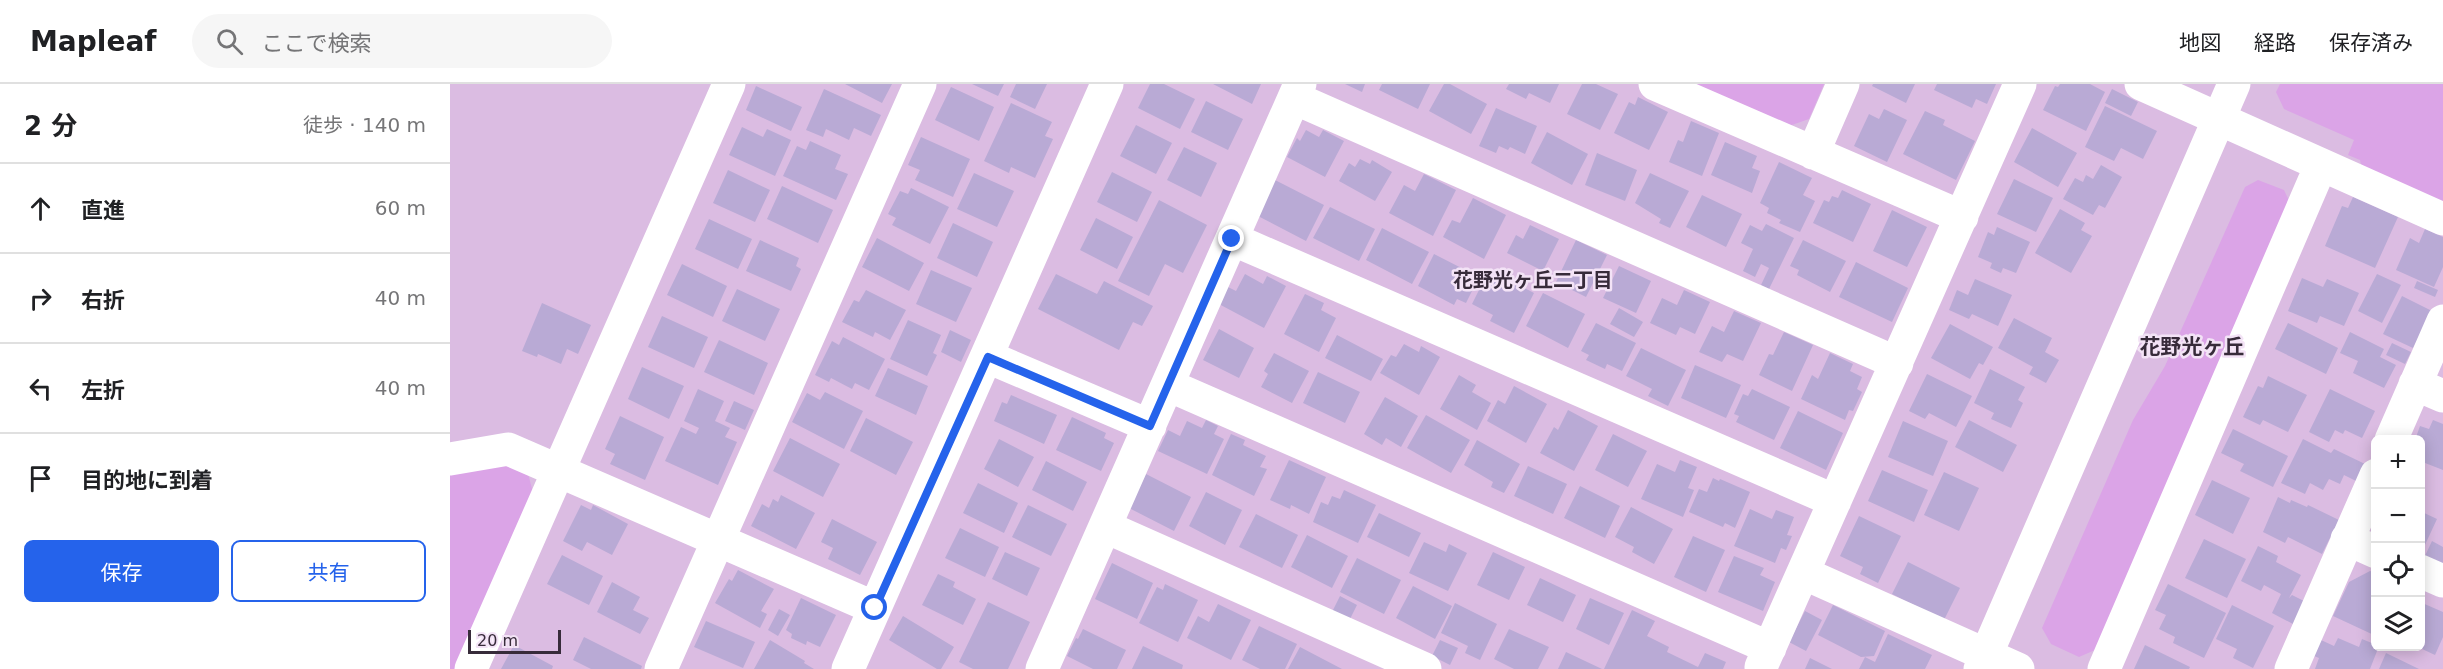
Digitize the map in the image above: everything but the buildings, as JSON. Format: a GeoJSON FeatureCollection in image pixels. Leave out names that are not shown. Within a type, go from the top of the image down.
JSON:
{"type":"FeatureCollection","features":[{"type":"Feature","properties":{"kind":"street"},"geometry":{"type":"LineString","coordinates":[[471,669],[729,84]]}},
{"type":"Feature","properties":{"kind":"street"},"geometry":{"type":"LineString","coordinates":[[661,669],[920,84]]}},
{"type":"Feature","properties":{"kind":"street"},"geometry":{"type":"LineString","coordinates":[[848,669],[1107,84]]}},
{"type":"Feature","properties":{"kind":"street"},"geometry":{"type":"LineString","coordinates":[[1655,84],[1962,217]]}},
{"type":"Feature","properties":{"kind":"street"},"geometry":{"type":"LineString","coordinates":[[1813,153],[1843,84]]}},
{"type":"Feature","properties":{"kind":"street"},"geometry":{"type":"LineString","coordinates":[[1168,385],[1765,659],[2020,84]]}},
{"type":"Feature","properties":{"kind":"street"},"geometry":{"type":"LineString","coordinates":[[2141,84],[2443,219]]}},
{"type":"Feature","properties":{"kind":"street"},"geometry":{"type":"LineString","coordinates":[[1983,662],[2234,84]]}},
{"type":"Feature","properties":{"kind":"street"},"geometry":{"type":"LineString","coordinates":[[1042,669],[1297,91],[1897,363]]}},
{"type":"Feature","properties":{"kind":"street"},"geometry":{"type":"LineString","coordinates":[[2104,669],[2321,165]]}},
{"type":"Feature","properties":{"kind":"street"},"geometry":{"type":"LineString","coordinates":[[1232,239],[1835,501]]}},
{"type":"Feature","properties":{"kind":"street"},"geometry":{"type":"LineString","coordinates":[[2395,435],[2429,390],[2443,321]]}},
{"type":"Feature","properties":{"kind":"street"},"geometry":{"type":"LineString","coordinates":[[988,357],[1150,426]]}},
{"type":"Feature","properties":{"kind":"street"},"geometry":{"type":"LineString","coordinates":[[450,459],[508,449],[875,608]]}},
{"type":"Feature","properties":{"kind":"street"},"geometry":{"type":"LineString","coordinates":[[2291,669],[2361,546],[2373,489]]}},
{"type":"Feature","properties":{"kind":"street"},"geometry":{"type":"LineString","coordinates":[[1106,527],[1425,669]]}},
{"type":"Feature","properties":{"kind":"street"},"geometry":{"type":"LineString","coordinates":[[1803,573],[1983,662],[2018,669]]}},
{"type":"Feature","properties":{"kind":"street"},"geometry":{"type":"LineString","coordinates":[[2425,573],[2443,581]]}},
{"type":"Feature","properties":{"kind":"shaded area"},"geometry":{"type":"Polygon","coordinates":[[[1693,84],[1824,84],[1809,119],[1789,126],[1693,84]]]}},
{"type":"Feature","properties":{"kind":"shaded area"},"geometry":{"type":"Polygon","coordinates":[[[2280,84],[2443,84],[2443,204],[2362,168],[2360,160],[2348,155],[2354,140],[2284,109],[2276,92],[2280,84]]]}},
{"type":"Feature","properties":{"kind":"shaded area"},"geometry":{"type":"Polygon","coordinates":[[[2258,180],[2284,190],[2290,203],[2095,650],[2079,657],[2051,644],[2042,628],[2133,420],[2165,366],[2245,187],[2258,180]]]}},
{"type":"Feature","properties":{"kind":"shaded area"},"geometry":{"type":"Polygon","coordinates":[[[507,460],[527,470],[534,496],[457,669],[450,669],[450,470],[507,460]]]}},
{"type":"Feature","properties":{"kind":"district","name":"花野光ヶ丘二丁目"},"geometry":{"type":"Point","coordinates":[1533,280]}},
{"type":"Feature","properties":{"kind":"district","name":"花野光ヶ丘"},"geometry":{"type":"Point","coordinates":[2192,347]}},
{"type":"Feature","properties":{"kind":"route"},"geometry":{"type":"LineString","coordinates":[[875,608],[988,357],[1150,426],[1232,239]]}}]}
